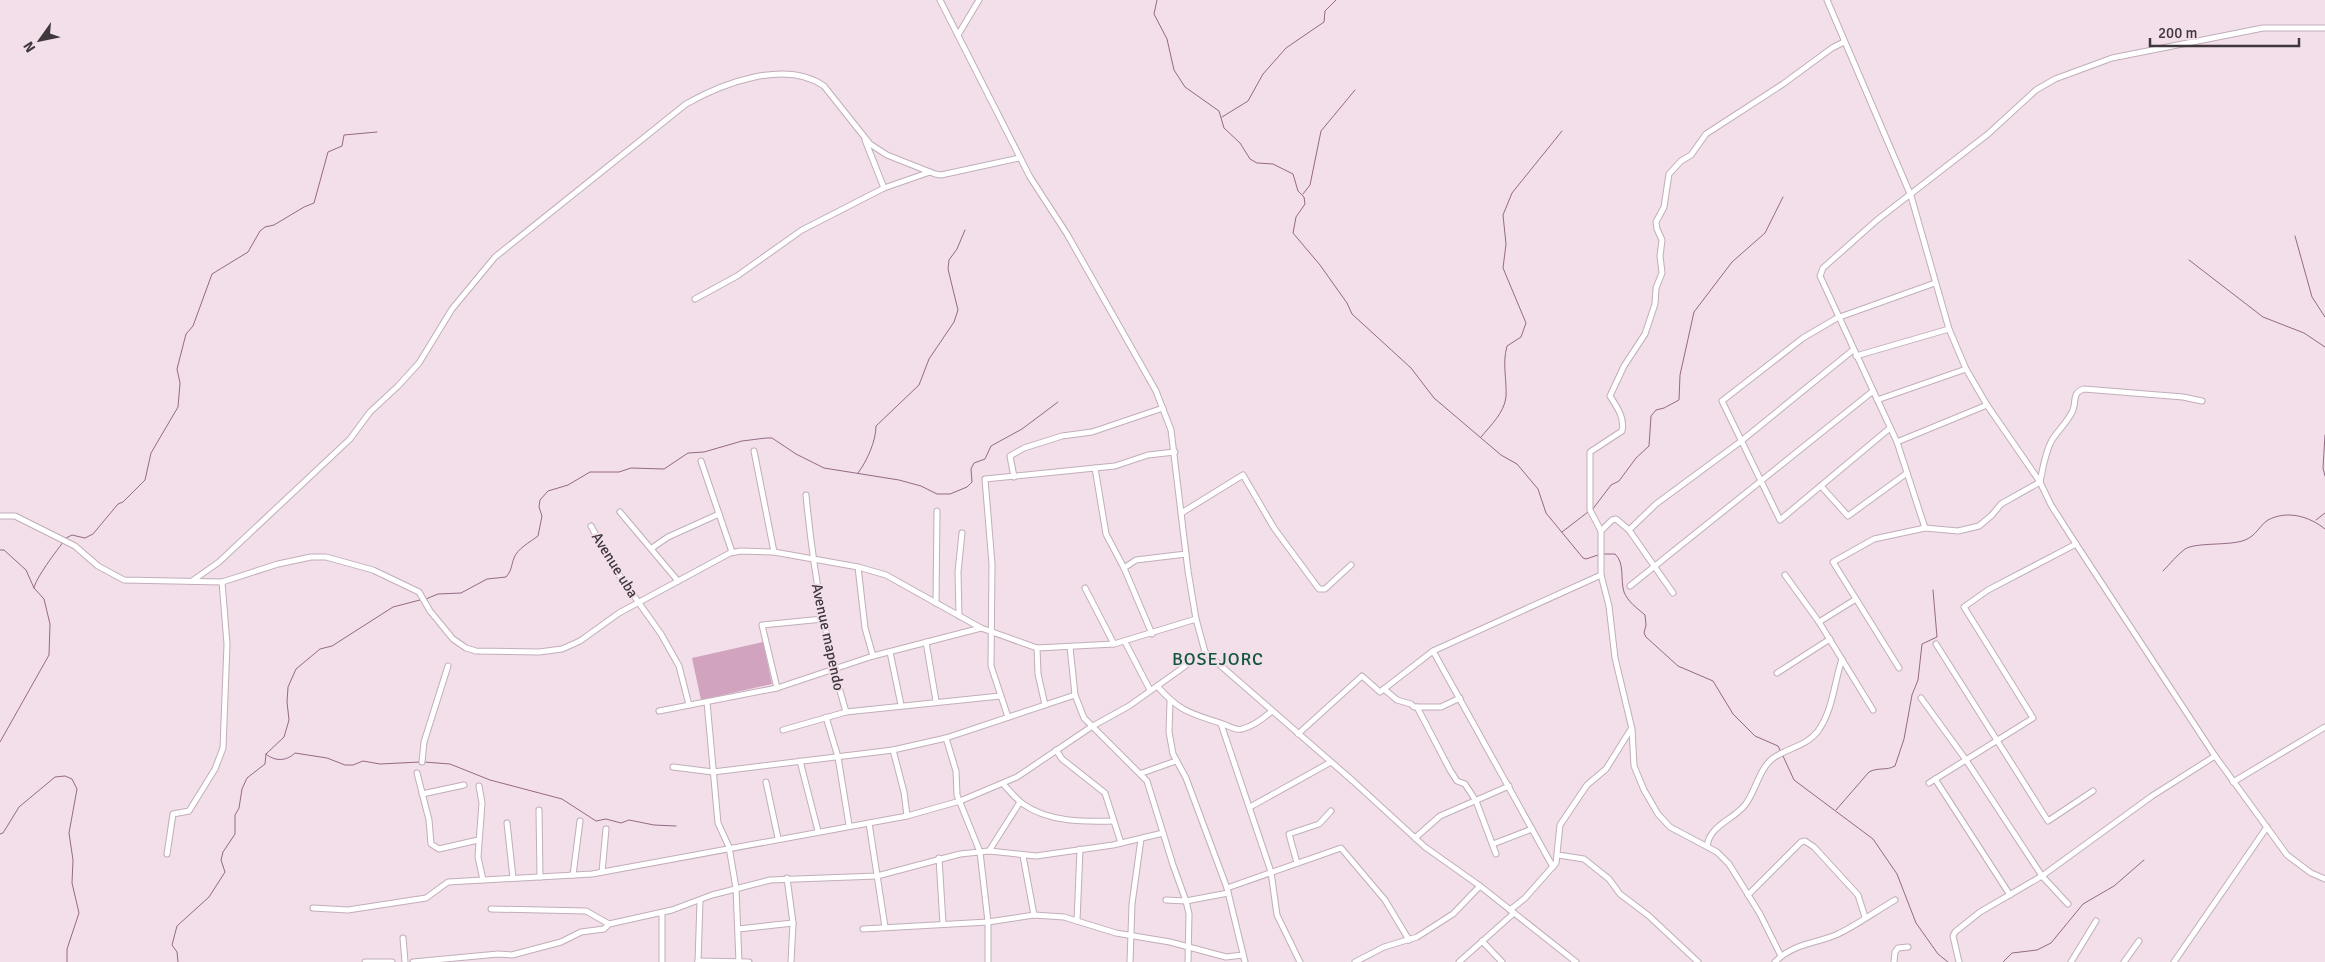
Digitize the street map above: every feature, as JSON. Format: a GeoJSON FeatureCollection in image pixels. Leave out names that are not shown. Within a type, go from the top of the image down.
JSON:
{"type":"FeatureCollection","features":[{"type":"Feature","properties":{"kind":"street"},"geometry":{"type":"LineString","coordinates":[[940,0],[1019,158],[1067,234],[1156,391],[1163,408],[1171,430],[1175,452],[1183,512],[1186,554],[1196,619],[1204,652],[1415,838],[1480,886],[1576,962]]}},
{"type":"Feature","properties":{"kind":"street"},"geometry":{"type":"LineString","coordinates":[[958,35],[979,0]]}},
{"type":"Feature","properties":{"kind":"street"},"geometry":{"type":"LineString","coordinates":[[1827,0],[1911,196],[1949,329],[1966,368],[1987,406],[2040,482],[2051,505],[2215,756],[2288,855],[2310,873],[2325,879]]}},
{"type":"Feature","properties":{"kind":"street"},"geometry":{"type":"LineString","coordinates":[[1925,528],[1897,442],[1837,318],[1820,276],[1823,268],[1877,220],[1911,196],[1988,134],[2036,90],[2062,76],[2112,58],[2263,28],[2325,28]]}},
{"type":"Feature","properties":{"kind":"street"},"geometry":{"type":"LineString","coordinates":[[1781,956],[1748,895],[1728,864],[1717,852],[1670,827],[1658,814],[1644,790],[1634,766],[1632,729],[1615,658],[1609,606],[1601,574],[1601,530],[1590,510],[1590,452],[1622,431],[1623,424],[1620,414],[1610,396],[1624,366],[1645,334],[1656,304],[1656,288],[1662,273],[1660,256],[1662,240],[1656,222],[1664,207],[1669,174],[1681,161],[1691,155],[1706,134],[1744,111],[1832,48],[1844,42]]}},
{"type":"Feature","properties":{"kind":"street"},"geometry":{"type":"LineString","coordinates":[[191,582],[219,562],[350,439],[370,412],[415,368],[452,309],[495,257],[686,104],[726,86],[748,79],[790,73],[816,80],[824,86],[863,138],[884,188]]}},
{"type":"Feature","properties":{"kind":"street"},"geometry":{"type":"LineString","coordinates":[[863,138],[887,155],[942,176],[1019,158]]}},
{"type":"Feature","properties":{"kind":"street"},"geometry":{"type":"LineString","coordinates":[[695,299],[737,276],[802,230],[884,188],[930,172]]}},
{"type":"Feature","properties":{"kind":"street"},"geometry":{"type":"LineString","coordinates":[[1890,428],[1780,520],[1740,442],[1722,401],[1803,338],[1837,318],[1935,282]]}},
{"type":"Feature","properties":{"kind":"street"},"geometry":{"type":"LineString","coordinates":[[1856,356],[1949,329]]}},
{"type":"Feature","properties":{"kind":"street"},"geometry":{"type":"LineString","coordinates":[[1629,530],[1656,504],[1740,442],[1853,350]]}},
{"type":"Feature","properties":{"kind":"street"},"geometry":{"type":"LineString","coordinates":[[1877,400],[1966,368]]}},
{"type":"Feature","properties":{"kind":"street"},"geometry":{"type":"LineString","coordinates":[[1900,668],[1833,562],[1874,539],[1925,528],[1958,531],[1979,526],[1992,515],[2000,504],[2040,482],[2045,459],[2052,440],[2072,413],[2075,395],[2078,391],[2084,389],[2183,397],[2202,401]]}},
{"type":"Feature","properties":{"kind":"street"},"geometry":{"type":"LineString","coordinates":[[1630,586],[1759,480],[1873,391]]}},
{"type":"Feature","properties":{"kind":"street"},"geometry":{"type":"LineString","coordinates":[[1897,442],[1987,406]]}},
{"type":"Feature","properties":{"kind":"street"},"geometry":{"type":"LineString","coordinates":[[1014,477],[1010,456],[1024,448],[1062,436],[1092,432],[1163,408]]}},
{"type":"Feature","properties":{"kind":"street"},"geometry":{"type":"LineString","coordinates":[[754,450],[774,552]]}},
{"type":"Feature","properties":{"kind":"street"},"geometry":{"type":"LineString","coordinates":[[1008,717],[991,666],[992,564],[985,479],[1115,466],[1148,454],[1175,452]]}},
{"type":"Feature","properties":{"kind":"street"},"geometry":{"type":"LineString","coordinates":[[701,461],[732,552]]}},
{"type":"Feature","properties":{"kind":"street"},"geometry":{"type":"LineString","coordinates":[[1095,468],[1106,534],[1124,568],[1152,634]]}},
{"type":"Feature","properties":{"kind":"street"},"geometry":{"type":"LineString","coordinates":[[1821,486],[1848,516],[1907,472]]}},
{"type":"Feature","properties":{"kind":"street"},"geometry":{"type":"LineString","coordinates":[[1183,512],[1243,475],[1274,528],[1319,589],[1325,589],[1351,565]]}},
{"type":"Feature","properties":{"kind":"street","name":"Avenue mapendo"},"geometry":{"type":"LineString","coordinates":[[806,495],[812,561],[833,670],[846,712]]}},
{"type":"Feature","properties":{"kind":"street"},"geometry":{"type":"LineString","coordinates":[[936,604],[937,511]]}},
{"type":"Feature","properties":{"kind":"street"},"geometry":{"type":"LineString","coordinates":[[620,512],[678,581]]}},
{"type":"Feature","properties":{"kind":"street"},"geometry":{"type":"LineString","coordinates":[[652,548],[668,536],[719,514]]}},
{"type":"Feature","properties":{"kind":"street"},"geometry":{"type":"LineString","coordinates":[[0,516],[15,516],[75,546],[98,566],[124,580],[222,582],[278,564],[311,557],[326,557],[373,570],[418,592],[430,611],[453,639],[466,648],[476,651],[539,652],[562,649],[580,641],[619,613],[732,552],[741,551],[774,552],[812,561],[858,567],[886,575],[981,628],[1037,648],[1125,642],[1196,619]]}},
{"type":"Feature","properties":{"kind":"street"},"geometry":{"type":"LineString","coordinates":[[1601,530],[1612,520],[1616,519],[1629,530],[1673,593]]}},
{"type":"Feature","properties":{"kind":"street","name":"Avenue uba"},"geometry":{"type":"LineString","coordinates":[[591,526],[612,564],[679,666],[689,706]]}},
{"type":"Feature","properties":{"kind":"street"},"geometry":{"type":"LineString","coordinates":[[959,616],[958,572],[962,533]]}},
{"type":"Feature","properties":{"kind":"street"},"geometry":{"type":"LineString","coordinates":[[1929,783],[2033,718],[1964,607],[1988,590],[2076,544]]}},
{"type":"Feature","properties":{"kind":"street"},"geometry":{"type":"LineString","coordinates":[[1124,568],[1136,560],[1186,554]]}},
{"type":"Feature","properties":{"kind":"street"},"geometry":{"type":"LineString","coordinates":[[858,567],[865,628],[873,656]]}},
{"type":"Feature","properties":{"kind":"street"},"geometry":{"type":"LineString","coordinates":[[1298,734],[1362,676],[1380,692],[1433,651],[1601,574]]}},
{"type":"Feature","properties":{"kind":"street"},"geometry":{"type":"LineString","coordinates":[[1785,575],[1820,622],[1873,710]]}},
{"type":"Feature","properties":{"kind":"street"},"geometry":{"type":"LineString","coordinates":[[167,854],[173,814],[189,811],[215,769],[223,748],[227,644],[222,582]]}},
{"type":"Feature","properties":{"kind":"street"},"geometry":{"type":"LineString","coordinates":[[1085,588],[1114,644]]}},
{"type":"Feature","properties":{"kind":"street"},"geometry":{"type":"LineString","coordinates":[[1820,622],[1856,599]]}},
{"type":"Feature","properties":{"kind":"street"},"geometry":{"type":"LineString","coordinates":[[777,688],[762,625],[823,619]]}},
{"type":"Feature","properties":{"kind":"street"},"geometry":{"type":"LineString","coordinates":[[659,711],[777,688],[873,656],[981,628]]}},
{"type":"Feature","properties":{"kind":"street"},"geometry":{"type":"LineString","coordinates":[[1777,673],[1830,638]]}},
{"type":"Feature","properties":{"kind":"street"},"geometry":{"type":"LineString","coordinates":[[926,642],[936,701]]}},
{"type":"Feature","properties":{"kind":"street"},"geometry":{"type":"LineString","coordinates":[[1125,642],[1150,690]]}},
{"type":"Feature","properties":{"kind":"street"},"geometry":{"type":"LineString","coordinates":[[1936,644],[2048,821],[2093,791]]}},
{"type":"Feature","properties":{"kind":"street"},"geometry":{"type":"LineString","coordinates":[[1070,647],[1076,696],[1084,718],[1091,727],[1142,773],[1148,781],[1189,914],[1188,962]]}},
{"type":"Feature","properties":{"kind":"street"},"geometry":{"type":"LineString","coordinates":[[1037,648],[1038,674],[1045,705]]}},
{"type":"Feature","properties":{"kind":"street"},"geometry":{"type":"LineString","coordinates":[[1433,651],[1510,786],[1553,867]]}},
{"type":"Feature","properties":{"kind":"street"},"geometry":{"type":"LineString","coordinates":[[890,652],[901,705]]}},
{"type":"Feature","properties":{"kind":"street"},"geometry":{"type":"LineString","coordinates":[[313,908],[348,910],[426,898],[448,882],[602,872],[778,838],[907,816],[960,802],[1018,777],[1091,727],[1157,686],[1204,652]]}},
{"type":"Feature","properties":{"kind":"street"},"geometry":{"type":"LineString","coordinates":[[1707,846],[1709,836],[1715,829],[1746,804],[1766,765],[1774,758],[1804,744],[1818,731],[1833,701],[1834,684],[1842,659]]}},
{"type":"Feature","properties":{"kind":"street"},"geometry":{"type":"LineString","coordinates":[[422,762],[424,742],[448,666]]}},
{"type":"Feature","properties":{"kind":"street"},"geometry":{"type":"LineString","coordinates":[[1157,686],[1170,701],[1198,718],[1242,729],[1264,718],[1272,711]]}},
{"type":"Feature","properties":{"kind":"street"},"geometry":{"type":"LineString","coordinates":[[1384,689],[1397,700],[1417,707],[1441,707],[1460,698]]}},
{"type":"Feature","properties":{"kind":"street"},"geometry":{"type":"LineString","coordinates":[[783,730],[846,712],[936,701],[1000,696]]}},
{"type":"Feature","properties":{"kind":"street"},"geometry":{"type":"LineString","coordinates":[[673,767],[713,772],[893,750],[946,738],[1076,696]]}},
{"type":"Feature","properties":{"kind":"street"},"geometry":{"type":"LineString","coordinates":[[1921,698],[1966,760],[2042,876],[2068,904]]}},
{"type":"Feature","properties":{"kind":"street"},"geometry":{"type":"LineString","coordinates":[[1170,701],[1169,732],[1176,761],[1186,778],[1228,890],[1244,962]]}},
{"type":"Feature","properties":{"kind":"street"},"geometry":{"type":"LineString","coordinates":[[706,702],[718,823],[728,848],[736,888],[739,962]]}},
{"type":"Feature","properties":{"kind":"street"},"geometry":{"type":"LineString","coordinates":[[1417,707],[1450,770],[1457,781],[1465,784],[1476,801],[1496,854]]}},
{"type":"Feature","properties":{"kind":"street"},"geometry":{"type":"LineString","coordinates":[[826,717],[838,757],[850,825]]}},
{"type":"Feature","properties":{"kind":"street"},"geometry":{"type":"LineString","coordinates":[[1221,724],[1270,872],[1277,915],[1300,962]]}},
{"type":"Feature","properties":{"kind":"street"},"geometry":{"type":"LineString","coordinates":[[2234,782],[2325,727]]}},
{"type":"Feature","properties":{"kind":"street"},"geometry":{"type":"LineString","coordinates":[[1459,962],[1512,912],[1553,867],[1558,855],[1560,826],[1587,785],[1606,769],[1632,729]]}},
{"type":"Feature","properties":{"kind":"street"},"geometry":{"type":"LineString","coordinates":[[946,738],[956,772],[957,795],[980,852],[988,922],[988,962]]}},
{"type":"Feature","properties":{"kind":"street"},"geometry":{"type":"LineString","coordinates":[[893,750],[904,792],[907,816]]}},
{"type":"Feature","properties":{"kind":"street"},"geometry":{"type":"LineString","coordinates":[[1056,750],[1062,759],[1105,793],[1121,843]]}},
{"type":"Feature","properties":{"kind":"street"},"geometry":{"type":"LineString","coordinates":[[1959,962],[1953,936],[1955,932],[1980,912],[2042,876],[2152,796],[2215,756]]}},
{"type":"Feature","properties":{"kind":"street"},"geometry":{"type":"LineString","coordinates":[[800,761],[818,831]]}},
{"type":"Feature","properties":{"kind":"street"},"geometry":{"type":"LineString","coordinates":[[1142,773],[1176,761]]}},
{"type":"Feature","properties":{"kind":"street"},"geometry":{"type":"LineString","coordinates":[[1250,807],[1331,762]]}},
{"type":"Feature","properties":{"kind":"street"},"geometry":{"type":"LineString","coordinates":[[417,774],[432,844],[439,849],[478,840]]}},
{"type":"Feature","properties":{"kind":"street"},"geometry":{"type":"LineString","coordinates":[[1935,779],[2010,895]]}},
{"type":"Feature","properties":{"kind":"street"},"geometry":{"type":"LineString","coordinates":[[766,782],[778,838]]}},
{"type":"Feature","properties":{"kind":"street"},"geometry":{"type":"LineString","coordinates":[[1003,784],[1020,802],[1038,812],[1062,819],[1114,821]]}},
{"type":"Feature","properties":{"kind":"street"},"geometry":{"type":"LineString","coordinates":[[422,794],[464,785]]}},
{"type":"Feature","properties":{"kind":"street"},"geometry":{"type":"LineString","coordinates":[[479,786],[482,803],[478,857],[483,880]]}},
{"type":"Feature","properties":{"kind":"street"},"geometry":{"type":"LineString","coordinates":[[1415,838],[1440,816],[1510,786]]}},
{"type":"Feature","properties":{"kind":"street"},"geometry":{"type":"LineString","coordinates":[[989,851],[1020,802]]}},
{"type":"Feature","properties":{"kind":"street"},"geometry":{"type":"LineString","coordinates":[[540,810],[540,877]]}},
{"type":"Feature","properties":{"kind":"street"},"geometry":{"type":"LineString","coordinates":[[1297,863],[1289,834],[1320,824],[1331,811]]}},
{"type":"Feature","properties":{"kind":"street"},"geometry":{"type":"LineString","coordinates":[[573,875],[580,821]]}},
{"type":"Feature","properties":{"kind":"street"},"geometry":{"type":"LineString","coordinates":[[507,823],[513,878]]}},
{"type":"Feature","properties":{"kind":"street"},"geometry":{"type":"LineString","coordinates":[[869,823],[885,927]]}},
{"type":"Feature","properties":{"kind":"street"},"geometry":{"type":"LineString","coordinates":[[2174,962],[2268,827]]}},
{"type":"Feature","properties":{"kind":"street"},"geometry":{"type":"LineString","coordinates":[[602,872],[606,829]]}},
{"type":"Feature","properties":{"kind":"street"},"geometry":{"type":"LineString","coordinates":[[1493,844],[1532,829]]}},
{"type":"Feature","properties":{"kind":"street"},"geometry":{"type":"LineString","coordinates":[[413,962],[512,955],[561,942],[580,932],[604,928],[609,924],[662,912],[736,888],[787,878],[877,876],[939,858],[989,851],[1022,856],[1121,843],[1163,833]]}},
{"type":"Feature","properties":{"kind":"street"},"geometry":{"type":"LineString","coordinates":[[1130,962],[1132,904],[1141,838]]}},
{"type":"Feature","properties":{"kind":"street"},"geometry":{"type":"LineString","coordinates":[[1748,895],[1801,842],[1805,841],[1814,847],[1858,895],[1865,917]]}},
{"type":"Feature","properties":{"kind":"street"},"geometry":{"type":"LineString","coordinates":[[1166,900],[1186,901],[1228,890],[1270,872],[1341,848],[1385,900],[1409,940]]}},
{"type":"Feature","properties":{"kind":"street"},"geometry":{"type":"LineString","coordinates":[[1077,921],[1080,849]]}},
{"type":"Feature","properties":{"kind":"street"},"geometry":{"type":"LineString","coordinates":[[1558,855],[1584,859],[1608,879],[1620,894],[1649,916],[1698,962]]}},
{"type":"Feature","properties":{"kind":"street"},"geometry":{"type":"LineString","coordinates":[[1022,856],[1034,915]]}},
{"type":"Feature","properties":{"kind":"street"},"geometry":{"type":"LineString","coordinates":[[939,858],[943,924]]}},
{"type":"Feature","properties":{"kind":"street"},"geometry":{"type":"LineString","coordinates":[[787,878],[793,923],[791,962]]}},
{"type":"Feature","properties":{"kind":"street"},"geometry":{"type":"LineString","coordinates":[[1355,962],[1384,947],[1409,940],[1453,914],[1480,886]]}},
{"type":"Feature","properties":{"kind":"street"},"geometry":{"type":"LineString","coordinates":[[700,900],[698,962],[749,962]]}},
{"type":"Feature","properties":{"kind":"street"},"geometry":{"type":"LineString","coordinates":[[1775,962],[1781,956],[1802,944],[1839,934],[1895,900]]}},
{"type":"Feature","properties":{"kind":"street"},"geometry":{"type":"LineString","coordinates":[[491,909],[586,911],[609,924]]}},
{"type":"Feature","properties":{"kind":"street"},"geometry":{"type":"LineString","coordinates":[[662,912],[662,962]]}},
{"type":"Feature","properties":{"kind":"street"},"geometry":{"type":"LineString","coordinates":[[863,929],[988,922],[1034,915],[1064,917],[1130,936],[1226,957],[1243,955]]}},
{"type":"Feature","properties":{"kind":"street"},"geometry":{"type":"LineString","coordinates":[[2071,962],[2096,921]]}},
{"type":"Feature","properties":{"kind":"street"},"geometry":{"type":"LineString","coordinates":[[738,929],[793,923]]}},
{"type":"Feature","properties":{"kind":"street"},"geometry":{"type":"LineString","coordinates":[[402,938],[405,962]]}},
{"type":"Feature","properties":{"kind":"street"},"geometry":{"type":"LineString","coordinates":[[1482,941],[1502,962]]}},
{"type":"Feature","properties":{"kind":"street"},"geometry":{"type":"LineString","coordinates":[[2124,962],[2139,941]]}},
{"type":"Feature","properties":{"kind":"street"},"geometry":{"type":"LineString","coordinates":[[1894,962],[1895,952],[1898,948],[1908,947]]}},
{"type":"Feature","properties":{"kind":"street"},"geometry":{"type":"LineString","coordinates":[[1562,962],[1568,956]]}},
{"type":"Feature","properties":{"kind":"street"},"geometry":{"type":"LineString","coordinates":[[365,962],[392,962]]}},
{"type":"Feature","properties":{"kind":"shaded area"},"geometry":{"type":"Polygon","coordinates":[[[763,642],[772,684],[701,700],[692,658],[763,642]]]}},
{"type":"Feature","properties":{"kind":"waterway"},"geometry":{"type":"LineString","coordinates":[[1157,0],[1154,14],[1167,39],[1174,70],[1185,87],[1219,111],[1224,128],[1240,143],[1250,159],[1257,163],[1273,164],[1293,174],[1298,191],[1304,197],[1305,204],[1296,217],[1293,233],[1320,265],[1347,303],[1352,314],[1411,368],[1434,398],[1501,455],[1517,464],[1538,489],[1546,513],[1583,558],[1586,559],[1598,555]]}},
{"type":"Feature","properties":{"kind":"waterway"},"geometry":{"type":"LineString","coordinates":[[1222,117],[1248,101],[1263,74],[1286,48],[1324,22],[1325,11],[1336,0]]}},
{"type":"Feature","properties":{"kind":"waterway"},"geometry":{"type":"LineString","coordinates":[[1303,194],[1310,185],[1321,131],[1355,90]]}},
{"type":"Feature","properties":{"kind":"waterway"},"geometry":{"type":"LineString","coordinates":[[1481,437],[1505,403],[1507,346],[1521,337],[1526,323],[1503,268],[1506,244],[1503,215],[1512,193],[1562,131]]}},
{"type":"Feature","properties":{"kind":"waterway"},"geometry":{"type":"LineString","coordinates":[[66,538],[72,535],[85,538],[93,534],[118,504],[123,502],[145,480],[151,453],[178,407],[180,383],[177,369],[186,334],[193,326],[212,274],[248,252],[260,231],[265,227],[274,225],[314,203],[328,152],[342,146],[344,135],[377,132]]}},
{"type":"Feature","properties":{"kind":"waterway"},"geometry":{"type":"LineString","coordinates":[[1592,510],[1611,485],[1619,481],[1636,458],[1649,446],[1651,416],[1656,410],[1679,400],[1680,375],[1694,312],[1732,262],[1765,233],[1783,197]]}},
{"type":"Feature","properties":{"kind":"waterway"},"geometry":{"type":"LineString","coordinates":[[858,473],[870,451],[876,426],[919,385],[929,359],[954,322],[958,310],[948,269],[949,260],[957,249],[965,230]]}},
{"type":"Feature","properties":{"kind":"waterway"},"geometry":{"type":"LineString","coordinates":[[2295,236],[2312,297],[2325,317]]}},
{"type":"Feature","properties":{"kind":"waterway"},"geometry":{"type":"LineString","coordinates":[[2189,260],[2263,317],[2304,333],[2325,347]]}},
{"type":"Feature","properties":{"kind":"waterway"},"geometry":{"type":"LineString","coordinates":[[426,599],[438,594],[461,593],[487,579],[506,577],[518,552],[538,536],[542,516],[539,507],[540,500],[548,491],[568,485],[590,472],[619,472],[631,468],[664,469],[688,453],[704,452],[742,441],[772,438],[796,454],[824,468],[899,480],[921,486],[937,494],[950,494],[967,487],[972,482],[971,469],[974,463],[985,459],[991,446],[1022,429],[1058,402]]}},
{"type":"Feature","properties":{"kind":"waterway"},"geometry":{"type":"LineString","coordinates":[[2325,435],[2323,468],[2325,476]]}},
{"type":"Feature","properties":{"kind":"waterway"},"geometry":{"type":"LineString","coordinates":[[1562,532],[1588,512]]}},
{"type":"Feature","properties":{"kind":"waterway"},"geometry":{"type":"LineString","coordinates":[[2316,520],[2325,513]]}},
{"type":"Feature","properties":{"kind":"waterway"},"geometry":{"type":"LineString","coordinates":[[2163,571],[2185,549],[2197,545],[2231,543],[2245,540],[2252,536],[2268,520],[2275,517],[2283,515],[2298,516],[2319,524],[2325,529]]}},
{"type":"Feature","properties":{"kind":"waterway"},"geometry":{"type":"LineString","coordinates":[[34,588],[42,572],[64,541]]}},
{"type":"Feature","properties":{"kind":"waterway"},"geometry":{"type":"LineString","coordinates":[[0,550],[4,550],[26,570],[34,588],[44,599],[50,624],[49,655],[0,742]]}},
{"type":"Feature","properties":{"kind":"waterway"},"geometry":{"type":"LineString","coordinates":[[1604,554],[1615,554],[1618,558],[1624,592],[1630,602],[1645,615],[1646,625],[1644,633],[1646,637],[1678,666],[1713,681],[1733,714],[1755,736],[1778,746],[1781,752]]}},
{"type":"Feature","properties":{"kind":"waterway"},"geometry":{"type":"LineString","coordinates":[[1836,810],[1869,772],[1895,766],[1904,739],[1912,695],[1918,680],[1922,644],[1937,637],[1933,590]]}},
{"type":"Feature","properties":{"kind":"waterway"},"geometry":{"type":"LineString","coordinates":[[178,962],[177,952],[172,945],[177,926],[209,897],[225,872],[221,860],[223,852],[235,834],[235,815],[239,808],[242,789],[247,778],[265,764],[266,754],[284,737],[289,720],[288,687],[296,669],[320,649],[332,646],[393,607],[420,600]]}},
{"type":"Feature","properties":{"kind":"waterway"},"geometry":{"type":"LineString","coordinates":[[266,754],[270,757],[281,759],[288,758],[295,753],[327,758],[345,765],[353,765],[363,761],[380,764],[420,762]]}},
{"type":"Feature","properties":{"kind":"waterway"},"geometry":{"type":"LineString","coordinates":[[1783,756],[1794,780],[1873,839],[1897,874],[1916,923],[1938,954],[1948,962]]}},
{"type":"Feature","properties":{"kind":"waterway"},"geometry":{"type":"LineString","coordinates":[[424,762],[450,764],[490,780],[562,799],[596,821],[606,819],[621,823],[629,820],[654,825],[676,826]]}},
{"type":"Feature","properties":{"kind":"waterway"},"geometry":{"type":"LineString","coordinates":[[0,834],[3,833],[19,807],[55,777],[65,776],[72,779],[77,789],[69,833],[73,860],[72,883],[79,913],[67,949],[67,962]]}},
{"type":"Feature","properties":{"kind":"waterway"},"geometry":{"type":"LineString","coordinates":[[2003,962],[2012,953],[2037,950],[2051,943],[2083,904],[2114,886],[2144,860]]}},
{"type":"Feature","properties":{"kind":"district","name":"BOSEJORC"},"geometry":{"type":"Point","coordinates":[1218,659]}}]}
